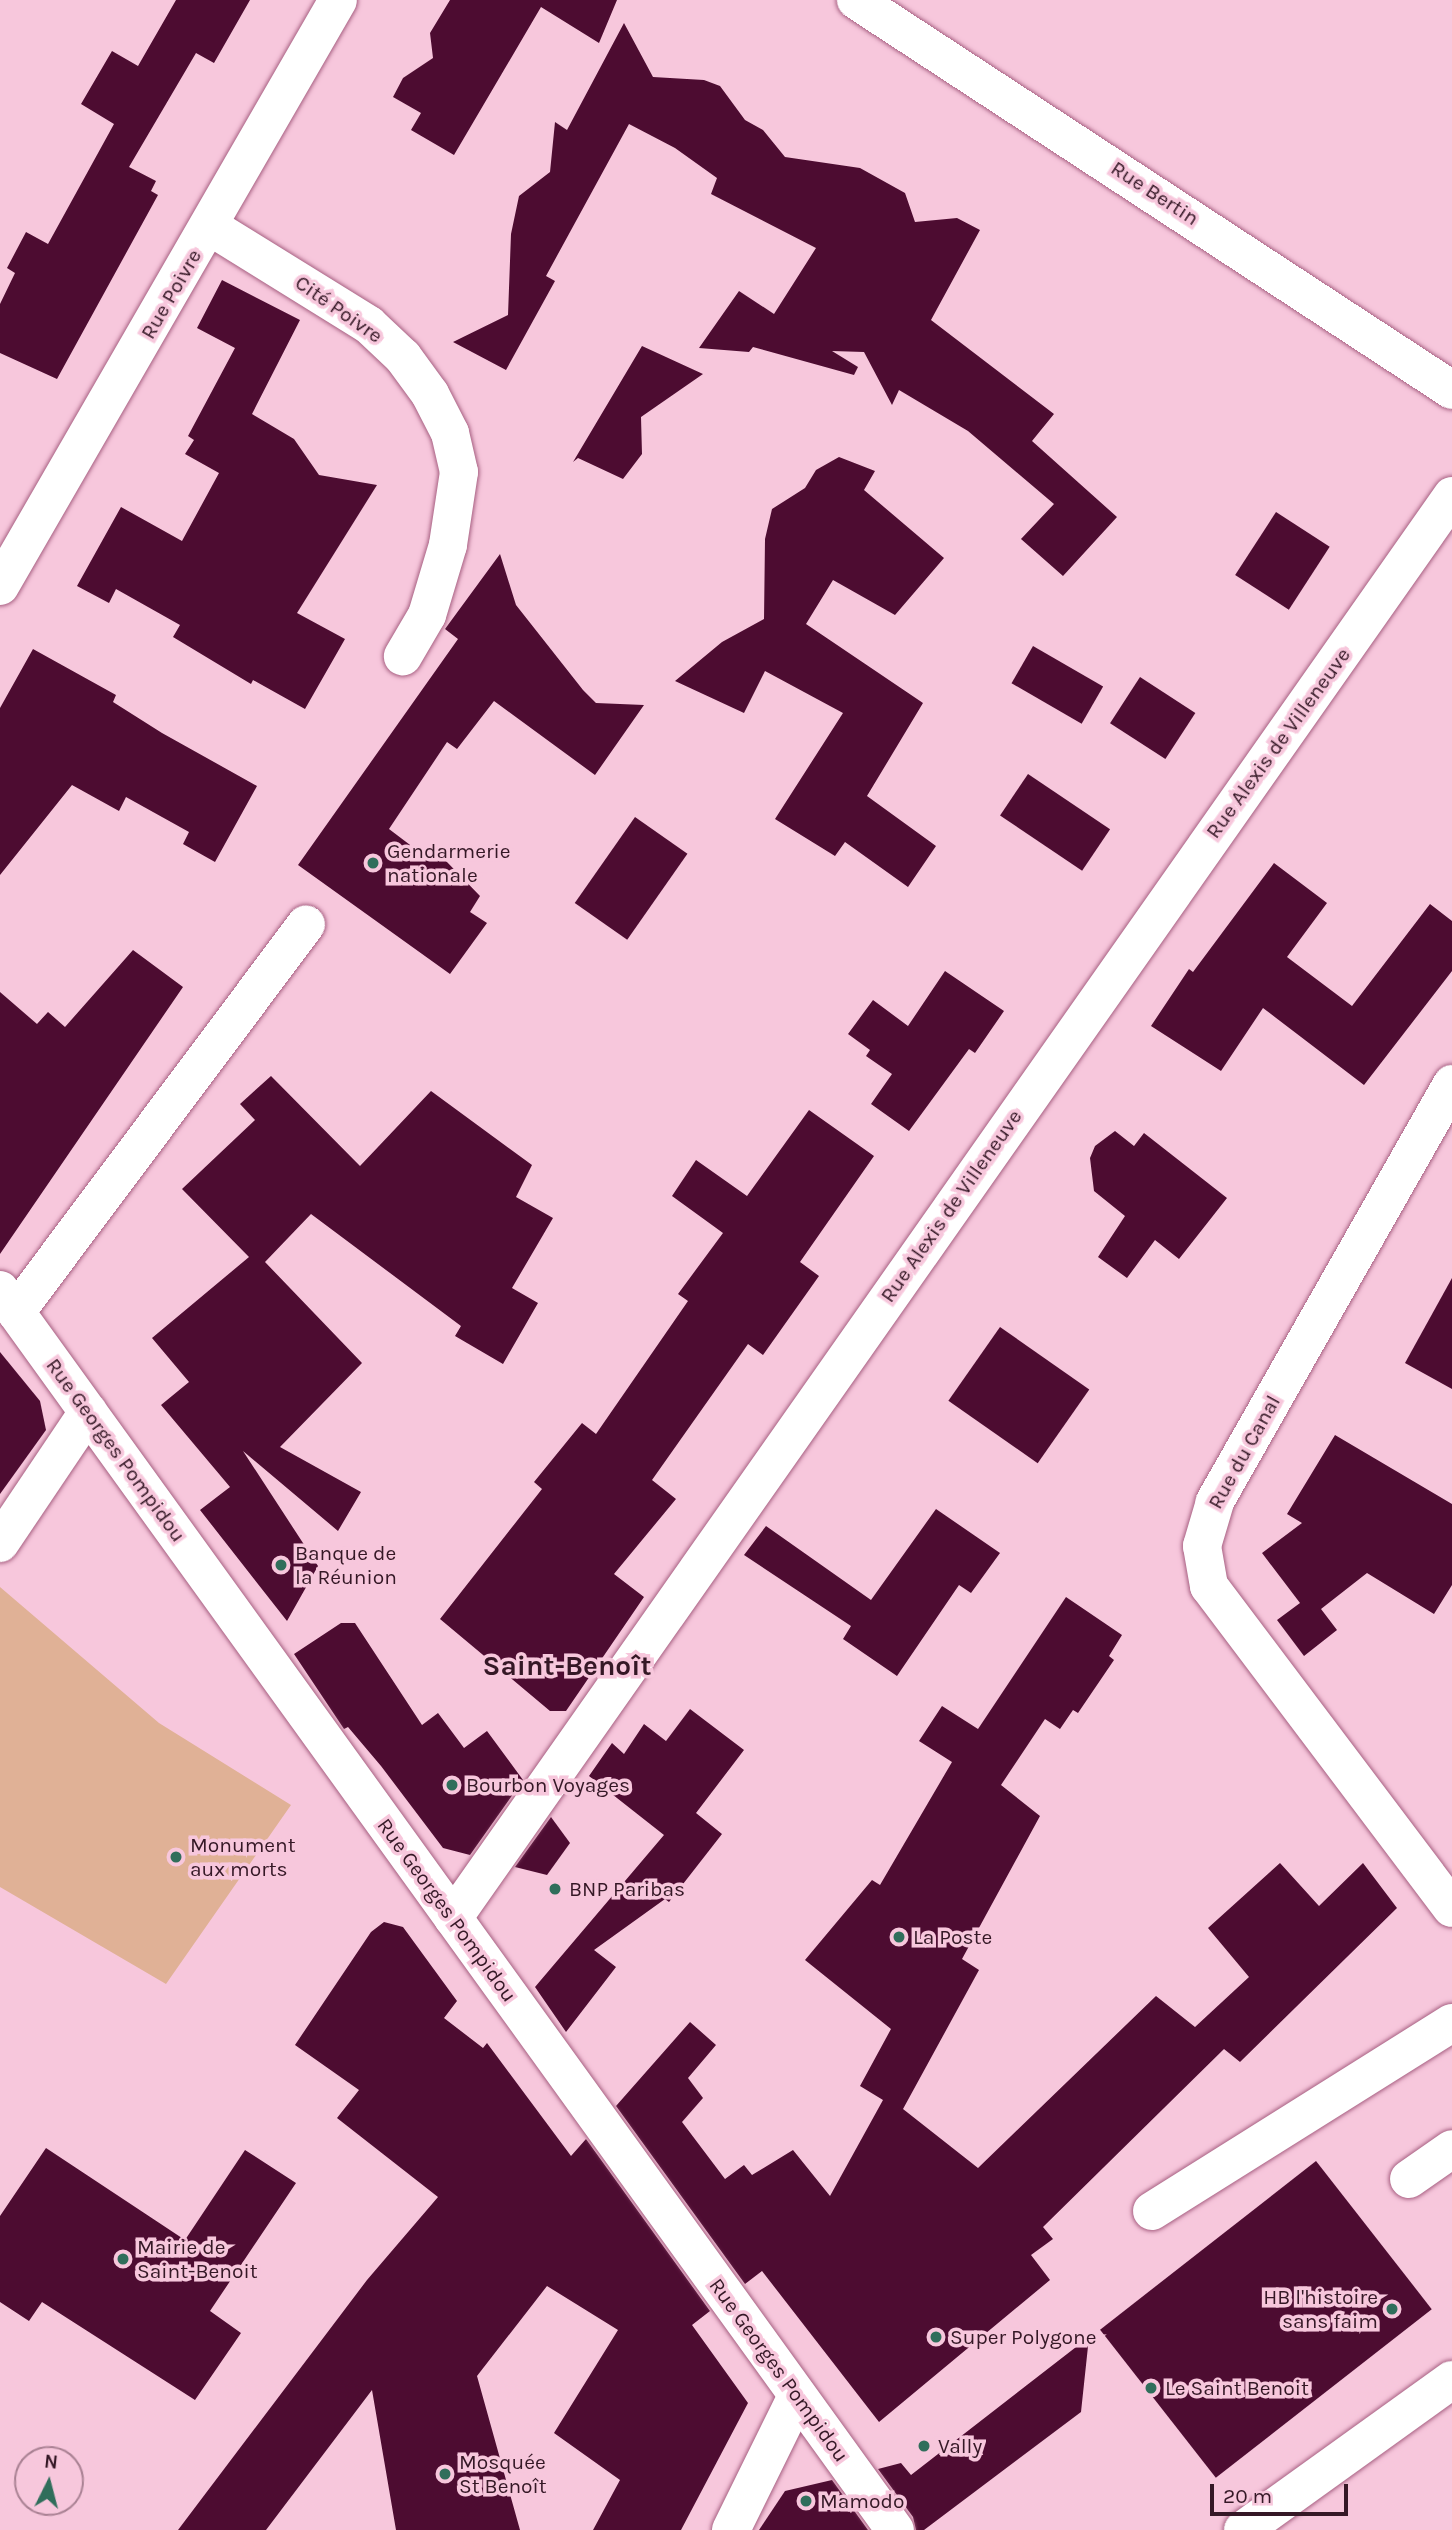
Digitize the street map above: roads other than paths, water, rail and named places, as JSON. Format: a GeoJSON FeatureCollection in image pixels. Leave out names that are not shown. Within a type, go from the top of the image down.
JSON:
{"type":"FeatureCollection","features":[{"type":"Feature","properties":{"kind":"street","name":"Rue Poivre"},"geometry":{"type":"LineString","coordinates":[[0,586],[211,227],[338,0]]}},
{"type":"Feature","properties":{"kind":"street","name":"Rue Bertin"},"geometry":{"type":"LineString","coordinates":[[856,0],[1452,390]]}},
{"type":"Feature","properties":{"kind":"street","name":"Cité Poivre"},"geometry":{"type":"LineString","coordinates":[[211,227],[369,325],[416,376],[450,433],[459,472],[448,545],[427,615],[403,656]]}},
{"type":"Feature","properties":{"kind":"street","name":"Rue Alexis de Villeneuve"},"geometry":{"type":"LineString","coordinates":[[453,1918],[1452,496]]}},
{"type":"Feature","properties":{"kind":"street"},"geometry":{"type":"LineString","coordinates":[[8,1301],[306,925]]}},
{"type":"Feature","properties":{"kind":"street","name":"Rue du Canal"},"geometry":{"type":"LineString","coordinates":[[1452,1084],[1215,1502],[1202,1546],[1209,1586],[1452,1908]]}},
{"type":"Feature","properties":{"kind":"street","name":"Rue Georges Pompidou"},"geometry":{"type":"LineString","coordinates":[[8,1301],[895,2530]]}},
{"type":"Feature","properties":{"kind":"street"},"geometry":{"type":"LineString","coordinates":[[0,1543],[88,1412]]}},
{"type":"Feature","properties":{"kind":"street"},"geometry":{"type":"LineString","coordinates":[[1152,2211],[1452,2023]]}},
{"type":"Feature","properties":{"kind":"street"},"geometry":{"type":"LineString","coordinates":[[1409,2179],[1452,2149]]}},
{"type":"Feature","properties":{"kind":"street"},"geometry":{"type":"LineString","coordinates":[[1243,2530],[1452,2380]]}},
{"type":"Feature","properties":{"kind":"street"},"geometry":{"type":"LineString","coordinates":[[731,2530],[797,2396]]}},
{"type":"Feature","properties":{"kind":"place","name":"Gendarmerie nationale"},"geometry":{"type":"Point","coordinates":[373,863]}},
{"type":"Feature","properties":{"kind":"place","name":"Banque de la Réunion"},"geometry":{"type":"Point","coordinates":[281,1565]}},
{"type":"Feature","properties":{"kind":"place","name":"Bourbon Voyages"},"geometry":{"type":"Point","coordinates":[452,1785]}},
{"type":"Feature","properties":{"kind":"place","name":"Monument aux morts"},"geometry":{"type":"Point","coordinates":[176,1857]}},
{"type":"Feature","properties":{"kind":"place","name":"BNP Paribas"},"geometry":{"type":"Point","coordinates":[555,1889]}},
{"type":"Feature","properties":{"kind":"place","name":"La Poste"},"geometry":{"type":"Point","coordinates":[899,1937]}},
{"type":"Feature","properties":{"kind":"place","name":"Mairie de Saint-Benoit"},"geometry":{"type":"Point","coordinates":[123,2259]}},
{"type":"Feature","properties":{"kind":"place","name":"HB l'histoire sans faim"},"geometry":{"type":"Point","coordinates":[1392,2309]}},
{"type":"Feature","properties":{"kind":"place","name":"Super Polygone"},"geometry":{"type":"Point","coordinates":[936,2337]}},
{"type":"Feature","properties":{"kind":"place","name":"Le Saint Benoit"},"geometry":{"type":"Point","coordinates":[1151,2388]}},
{"type":"Feature","properties":{"kind":"place","name":"Vally"},"geometry":{"type":"Point","coordinates":[924,2446]}},
{"type":"Feature","properties":{"kind":"place","name":"Mosquée St Benoît"},"geometry":{"type":"Point","coordinates":[445,2474]}},
{"type":"Feature","properties":{"kind":"place","name":"Mamodo"},"geometry":{"type":"Point","coordinates":[806,2501]}},
{"type":"Feature","properties":{"kind":"district","name":"Saint-Benoît"},"geometry":{"type":"Point","coordinates":[567,1666]}}]}
